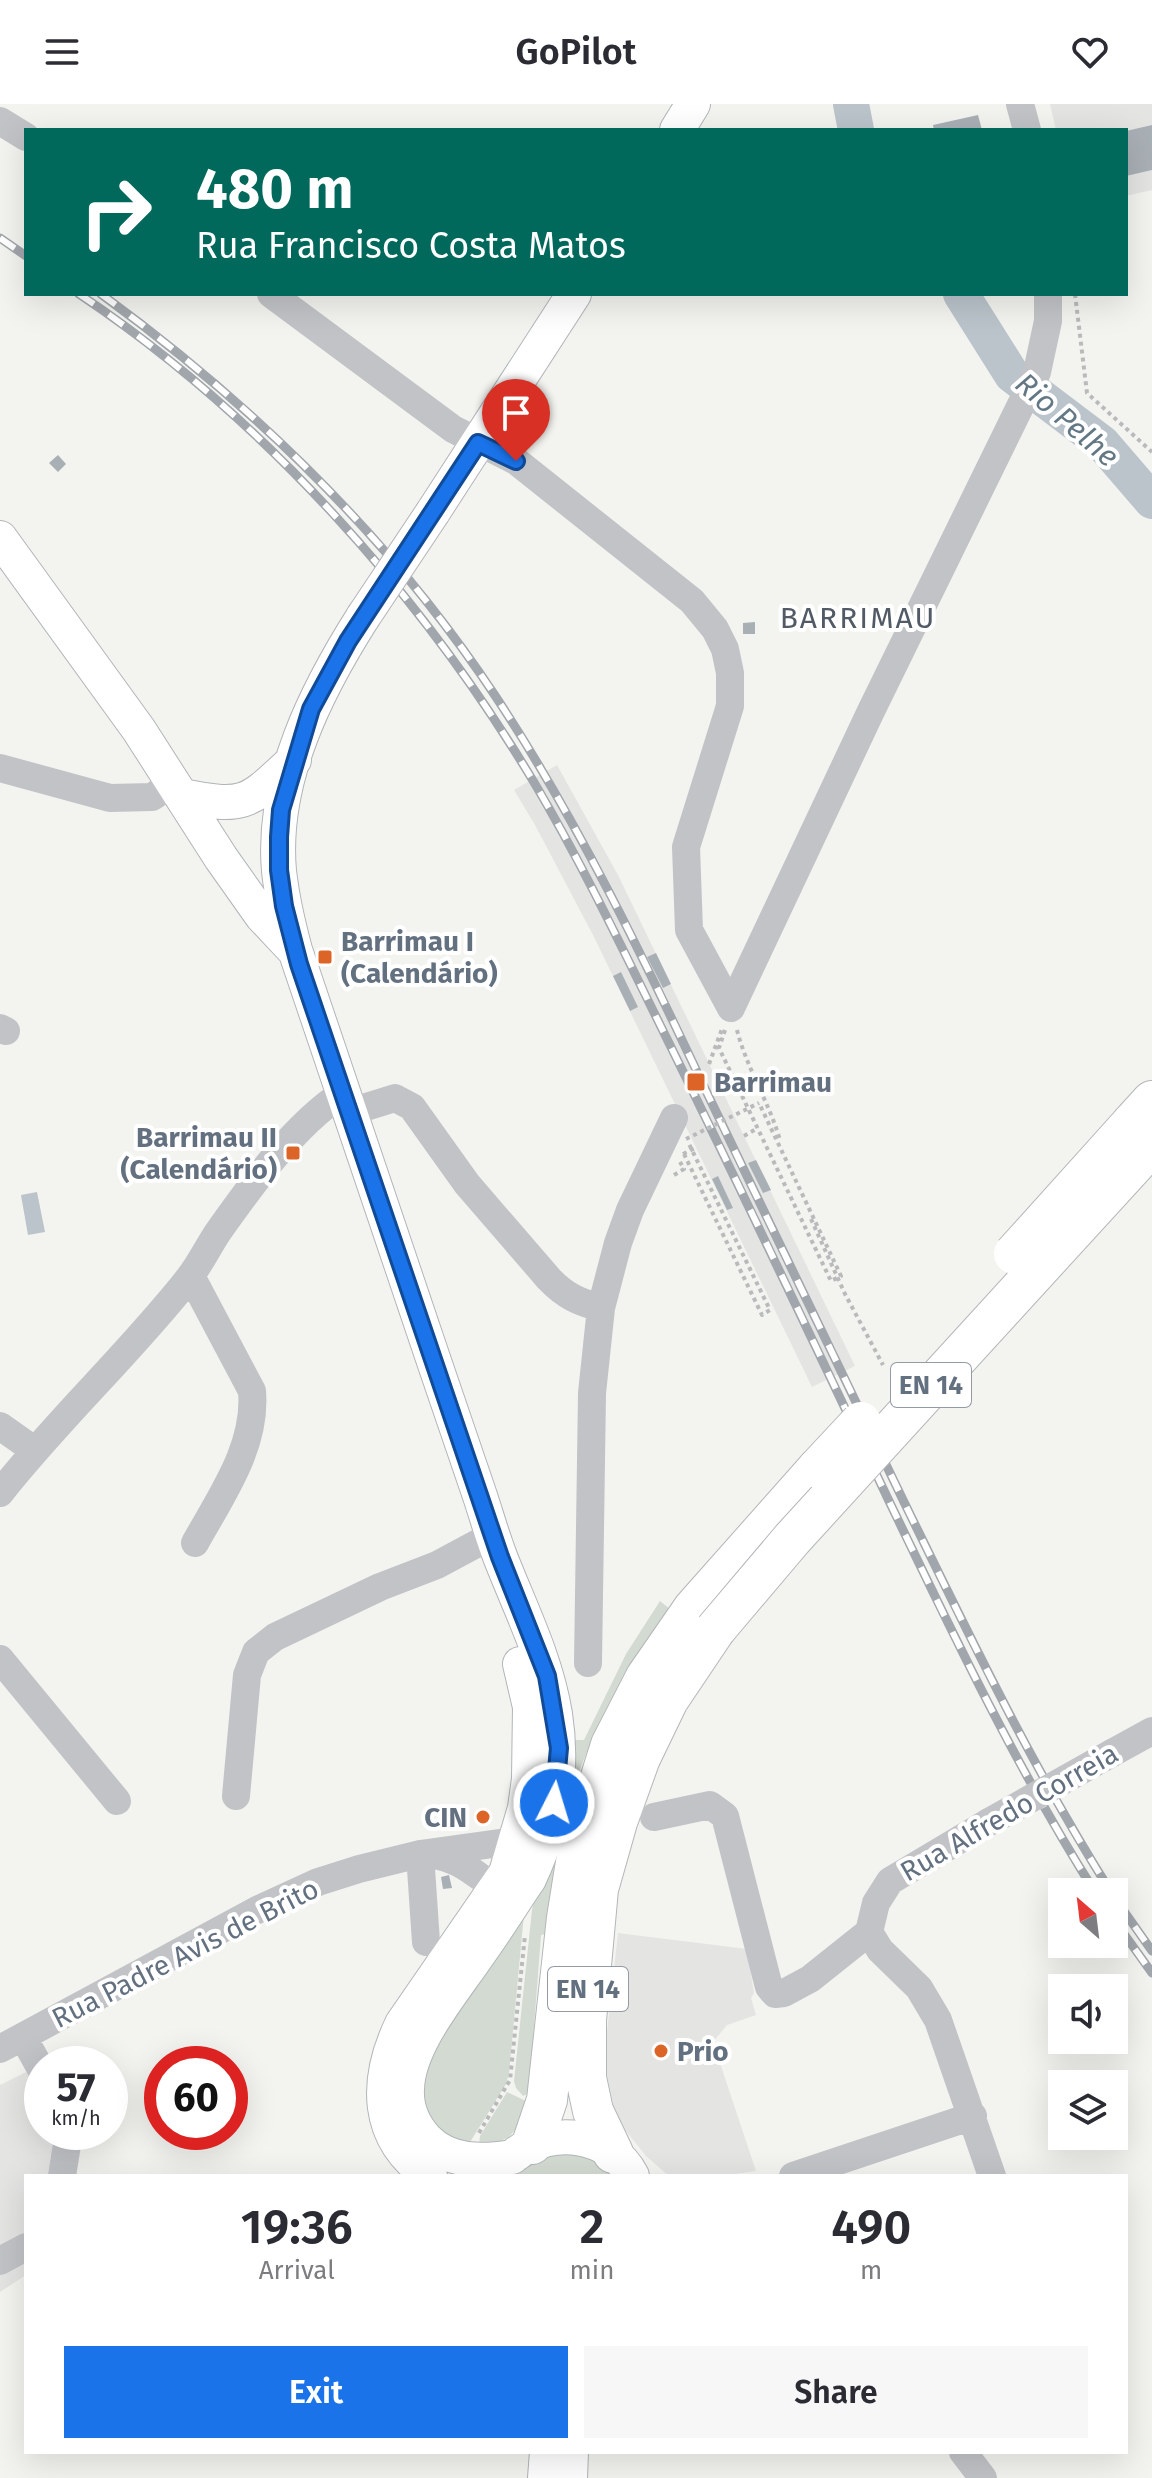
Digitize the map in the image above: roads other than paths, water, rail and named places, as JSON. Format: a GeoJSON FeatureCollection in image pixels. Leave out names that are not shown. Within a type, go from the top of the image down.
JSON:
{"type":"FeatureCollection","features":[{"type":"Feature","properties":{"kind":"highway","name":"EN 14"},"geometry":{"type":"LineString","coordinates":[[628,2168],[593,2111],[586,2078],[586,2020],[598,1889],[640,1758],[704,1619],[767,1524],[1152,1101]]}},
{"type":"Feature","properties":{"kind":"highway","name":"EN 14"},"geometry":{"type":"LineString","coordinates":[[514,2159],[547,2100],[567,1918],[578,1850],[611,1745],[646,1677],[802,1527],[1152,1145]]}},
{"type":"Feature","properties":{"kind":"main road"},"geometry":{"type":"LineString","coordinates":[[678,128],[693,104]]}},
{"type":"Feature","properties":{"kind":"main road"},"geometry":{"type":"LineString","coordinates":[[427,2174],[400,2147],[388,2123],[382,2092],[385,2067],[402,2024],[551,1822],[559,1748],[547,1676],[496,1546],[295,950],[284,906],[279,854],[281,810],[311,709],[334,664],[573,296]]}},
{"type":"Feature","properties":{"kind":"main road"},"geometry":{"type":"LineString","coordinates":[[0,538],[139,730],[221,858],[267,923],[295,950]]}},
{"type":"Feature","properties":{"kind":"main road"},"geometry":{"type":"LineString","coordinates":[[220,804],[242,802],[261,790],[295,759]]}},
{"type":"Feature","properties":{"kind":"main road"},"geometry":{"type":"LineString","coordinates":[[178,790],[220,804],[279,854]]}},
{"type":"Feature","properties":{"kind":"main road"},"geometry":{"type":"LineString","coordinates":[[221,858],[253,872],[279,854]]}},
{"type":"Feature","properties":{"kind":"main road"},"geometry":{"type":"LineString","coordinates":[[496,1546],[530,1707],[529,1779],[525,1808],[515,1841],[511,1880],[427,2030],[409,2071],[406,2090],[410,2115],[435,2149],[479,2161],[514,2159]]}},
{"type":"Feature","properties":{"kind":"main road","name":"EN 14"},"geometry":{"type":"LineString","coordinates":[[514,2159],[548,2138],[565,2136],[599,2144],[628,2168]]}},
{"type":"Feature","properties":{"kind":"main road"},"geometry":{"type":"LineString","coordinates":[[545,2478],[547,2454]]}},
{"type":"Feature","properties":{"kind":"main road"},"geometry":{"type":"LineString","coordinates":[[570,2478],[571,2454]]}},
{"type":"Feature","properties":{"kind":"street"},"geometry":{"type":"LineString","coordinates":[[1020,104],[1026,128]]}},
{"type":"Feature","properties":{"kind":"street"},"geometry":{"type":"LineString","coordinates":[[0,121],[24,136]]}},
{"type":"Feature","properties":{"kind":"street"},"geometry":{"type":"LineString","coordinates":[[274,296],[453,429],[516,461],[692,601],[715,629],[725,649],[730,673],[730,706],[686,847],[689,930],[731,1008],[864,725],[1037,372],[1048,321],[1048,296]]}},
{"type":"Feature","properties":{"kind":"street"},"geometry":{"type":"LineString","coordinates":[[0,768],[110,798],[152,797],[178,790]]}},
{"type":"Feature","properties":{"kind":"street"},"geometry":{"type":"LineString","coordinates":[[0,1493],[34,1450],[191,1276],[218,1232],[294,1135],[323,1106],[395,1098],[412,1107],[467,1184],[549,1279],[563,1293],[601,1308]]}},
{"type":"Feature","properties":{"kind":"street"},"geometry":{"type":"LineString","coordinates":[[588,1663],[592,1393],[601,1308],[611,1265],[630,1210],[680,1129]]}},
{"type":"Feature","properties":{"kind":"street"},"geometry":{"type":"LineString","coordinates":[[191,1276],[252,1391],[254,1412],[238,1462],[195,1543]]}},
{"type":"Feature","properties":{"kind":"street"},"geometry":{"type":"LineString","coordinates":[[0,1426],[34,1450]]}},
{"type":"Feature","properties":{"kind":"street"},"geometry":{"type":"LineString","coordinates":[[236,1796],[247,1675],[256,1652],[275,1637],[380,1587],[496,1546]]}},
{"type":"Feature","properties":{"kind":"street"},"geometry":{"type":"LineString","coordinates":[[0,1659],[117,1801]]}},
{"type":"Feature","properties":{"kind":"street","name":"Rua Alfredo Correia"},"geometry":{"type":"LineString","coordinates":[[869,1932],[876,1903],[890,1881],[1152,1731]]}},
{"type":"Feature","properties":{"kind":"street"},"geometry":{"type":"LineString","coordinates":[[654,1817],[710,1805],[725,1816],[769,1987],[775,1994],[784,1993],[810,1979],[869,1932],[880,1950],[919,1988],[938,2020],[991,2174]]}},
{"type":"Feature","properties":{"kind":"street","name":"Rua Padre Avis de Brito"},"geometry":{"type":"LineString","coordinates":[[12,2043],[287,1896],[350,1871],[420,1854],[515,1841]]}},
{"type":"Feature","properties":{"kind":"street"},"geometry":{"type":"LineString","coordinates":[[420,1854],[426,1942]]}},
{"type":"Feature","properties":{"kind":"street","name":"Rua Padre Avis de Brito"},"geometry":{"type":"LineString","coordinates":[[420,1854],[447,1857],[511,1880]]}},
{"type":"Feature","properties":{"kind":"street"},"geometry":{"type":"LineString","coordinates":[[799,2174],[973,2116]]}},
{"type":"Feature","properties":{"kind":"street"},"geometry":{"type":"LineString","coordinates":[[62,2174],[66,2150]]}},
{"type":"Feature","properties":{"kind":"street"},"geometry":{"type":"LineString","coordinates":[[0,2261],[24,2248]]}},
{"type":"Feature","properties":{"kind":"street"},"geometry":{"type":"LineString","coordinates":[[965,2454],[983,2478]]}},
{"type":"Feature","properties":{"kind":"waterway","name":"Rio Pelhe"},"geometry":{"type":"LineString","coordinates":[[851,104],[856,128]]}},
{"type":"Feature","properties":{"kind":"waterway","name":"Rio Pelhe"},"geometry":{"type":"LineString","coordinates":[[962,296],[1012,375],[1102,443],[1152,501]]}},
{"type":"Feature","properties":{"kind":"railway"},"geometry":{"type":"LineString","coordinates":[[0,238],[24,255]]}},
{"type":"Feature","properties":{"kind":"railway"},"geometry":{"type":"LineString","coordinates":[[82,296],[147,343],[212,396],[334,514],[390,578],[491,714],[553,815],[620,943],[961,1650],[1038,1797],[1086,1878]]}},
{"type":"Feature","properties":{"kind":"railway"},"geometry":{"type":"LineString","coordinates":[[104,296],[212,382],[316,478],[412,583],[496,697],[583,842],[635,943],[1002,1700],[1102,1878]]}},
{"type":"Feature","properties":{"kind":"railway"},"geometry":{"type":"LineString","coordinates":[[1128,1917],[1152,1951]]}},
{"type":"Feature","properties":{"kind":"railway"},"geometry":{"type":"LineString","coordinates":[[1128,1940],[1152,1973]]}},
{"type":"Feature","properties":{"kind":"place","name":"Barrimau I (Calendário)"},"geometry":{"type":"Point","coordinates":[325,957]}},
{"type":"Feature","properties":{"kind":"place","name":"Barrimau"},"geometry":{"type":"Point","coordinates":[696,1082]}},
{"type":"Feature","properties":{"kind":"place","name":"Barrimau II (Calendário)"},"geometry":{"type":"Point","coordinates":[293,1153]}},
{"type":"Feature","properties":{"kind":"place","name":"CIN"},"geometry":{"type":"Point","coordinates":[483,1817]}},
{"type":"Feature","properties":{"kind":"place","name":"Prio"},"geometry":{"type":"Point","coordinates":[661,2051]}},
{"type":"Feature","properties":{"kind":"district","name":"BARRIMAU"},"geometry":{"type":"Point","coordinates":[858,618]}}]}
